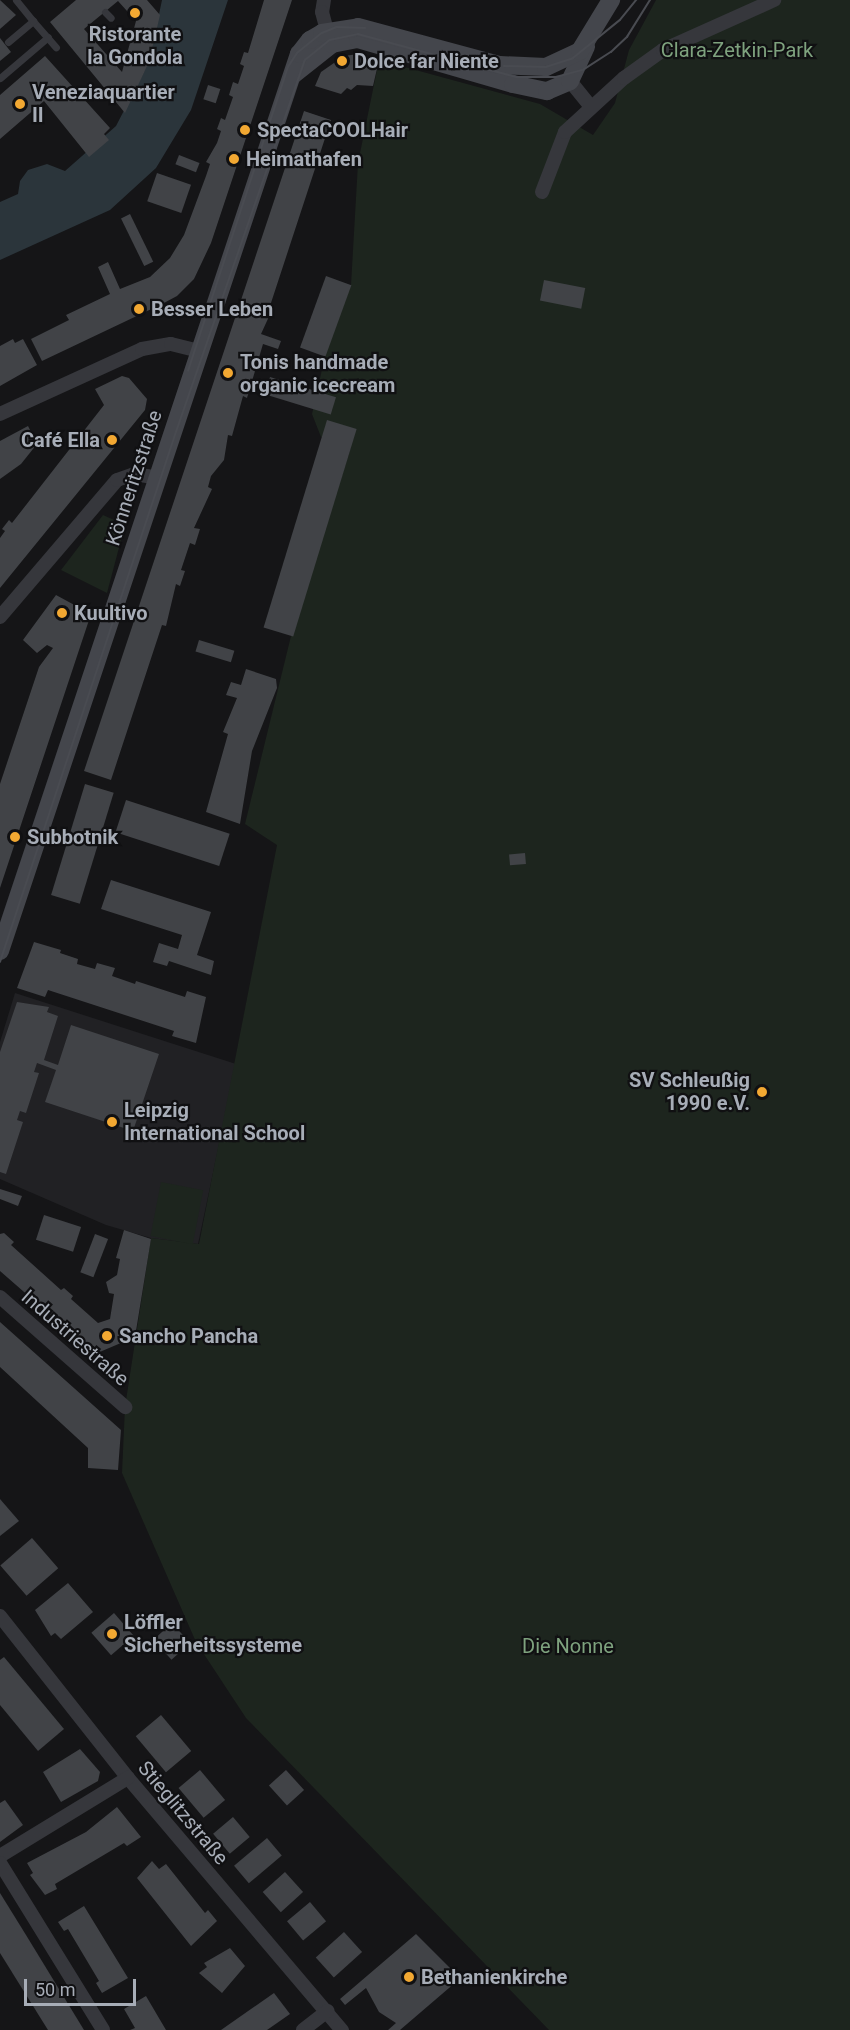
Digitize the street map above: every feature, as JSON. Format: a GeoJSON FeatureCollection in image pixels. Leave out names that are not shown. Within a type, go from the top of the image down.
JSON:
{"type":"FeatureCollection","features":[{"type":"Feature","properties":{"kind":"main road"},"geometry":{"type":"LineString","coordinates":[[329,38],[367,41],[539,90],[560,88],[570,81],[611,0]]}},
{"type":"Feature","properties":{"kind":"main road"},"geometry":{"type":"LineString","coordinates":[[329,38],[358,27],[514,68],[561,63],[588,43]]}},
{"type":"Feature","properties":{"kind":"main road","name":"Könneritzstraße"},"geometry":{"type":"LineString","coordinates":[[0,951],[291,77],[304,47],[329,38]]}},
{"type":"Feature","properties":{"kind":"main road"},"geometry":{"type":"LineString","coordinates":[[561,63],[570,81]]}},
{"type":"Feature","properties":{"kind":"street"},"geometry":{"type":"LineString","coordinates":[[324,0],[322,12],[329,38]]}},
{"type":"Feature","properties":{"kind":"street"},"geometry":{"type":"LineString","coordinates":[[542,192],[557,146],[565,132],[591,107],[663,50],[774,0]]}},
{"type":"Feature","properties":{"kind":"street"},"geometry":{"type":"LineString","coordinates":[[570,81],[591,107]]}},
{"type":"Feature","properties":{"kind":"street"},"geometry":{"type":"LineString","coordinates":[[0,414],[142,349],[171,344],[199,351]]}},
{"type":"Feature","properties":{"kind":"street"},"geometry":{"type":"LineString","coordinates":[[0,617],[117,480],[134,474],[158,478]]}},
{"type":"Feature","properties":{"kind":"street","name":"Industriestraße"},"geometry":{"type":"LineString","coordinates":[[0,1297],[125,1407]]}},
{"type":"Feature","properties":{"kind":"street","name":"Stieglitzstraße"},"geometry":{"type":"LineString","coordinates":[[0,1616],[128,1778],[342,2030]]}},
{"type":"Feature","properties":{"kind":"street"},"geometry":{"type":"LineString","coordinates":[[0,1856],[128,1778]]}},
{"type":"Feature","properties":{"kind":"street"},"geometry":{"type":"LineString","coordinates":[[0,1863],[103,2030]]}},
{"type":"Feature","properties":{"kind":"street"},"geometry":{"type":"LineString","coordinates":[[303,2030],[327,2011]]}},
{"type":"Feature","properties":{"kind":"lane"},"geometry":{"type":"LineString","coordinates":[[16,0],[56,47]]}},
{"type":"Feature","properties":{"kind":"lane"},"geometry":{"type":"LineString","coordinates":[[105,12],[111,18]]}},
{"type":"Feature","properties":{"kind":"lane"},"geometry":{"type":"LineString","coordinates":[[8,42],[33,21]]}},
{"type":"Feature","properties":{"kind":"lane"},"geometry":{"type":"LineString","coordinates":[[0,78],[48,38]]}},
{"type":"Feature","properties":{"kind":"shaded area"},"geometry":{"type":"Polygon","coordinates":[[[162,0],[228,0],[191,110],[156,168],[110,210],[0,260],[0,202],[18,194],[20,181],[28,170],[47,164],[65,171],[116,126],[149,62],[162,0]]]}},
{"type":"Feature","properties":{"kind":"shaded area","name":"Leipzig International School"},"geometry":{"type":"Polygon","coordinates":[[[15,993],[236,1064],[198,1244],[151,1238],[106,1225],[0,1179],[0,1042],[15,993]]]}},
{"type":"Feature","properties":{"kind":"green space","name":"Die Nonne"},"geometry":{"type":"Polygon","coordinates":[[[656,0],[850,0],[850,2030],[549,2030],[246,1718],[196,1642],[122,1473],[125,1407],[151,1238],[199,1244],[277,845],[245,824],[291,636],[351,447],[321,437],[312,414],[325,356],[351,285],[358,163],[379,60],[540,104],[593,135],[615,103],[629,50],[656,0]]]}},
{"type":"Feature","properties":{"kind":"green space"},"geometry":{"type":"Polygon","coordinates":[[[103,515],[125,525],[107,593],[61,570],[103,515]]]}},
{"type":"Feature","properties":{"kind":"green space"},"geometry":{"type":"Polygon","coordinates":[[[161,1182],[203,1190],[193,1244],[151,1236],[161,1182]]]}},
{"type":"Feature","properties":{"kind":"building"},"geometry":{"type":"Polygon","coordinates":[[[0,0],[16,15],[0,29],[0,0]]]}},
{"type":"Feature","properties":{"kind":"building"},"geometry":{"type":"Polygon","coordinates":[[[76,0],[147,0],[160,15],[149,62],[125,113],[50,22],[76,0]],[[118,1],[84,29],[122,72],[136,21],[118,1]]]}},
{"type":"Feature","properties":{"kind":"building"},"geometry":{"type":"Polygon","coordinates":[[[264,0],[292,0],[211,243],[194,279],[177,296],[42,361],[31,339],[69,320],[66,315],[110,294],[98,267],[108,262],[120,289],[150,277],[170,258],[184,235],[206,176],[210,164],[206,162],[217,143],[221,131],[217,129],[221,118],[225,120],[233,97],[229,95],[233,82],[238,84],[244,66],[240,64],[244,52],[248,53],[264,0]]]}},
{"type":"Feature","properties":{"kind":"building"},"geometry":{"type":"Polygon","coordinates":[[[0,38],[11,52],[0,61],[0,38]]]}},
{"type":"Feature","properties":{"kind":"building"},"geometry":{"type":"Polygon","coordinates":[[[358,54],[379,60],[373,86],[357,85],[351,90],[347,88],[341,94],[315,86],[321,72],[344,56],[358,54]]]}},
{"type":"Feature","properties":{"kind":"building","name":"Veneziaquartier II"},"geometry":{"type":"Polygon","coordinates":[[[45,56],[110,128],[104,134],[109,140],[89,157],[44,101],[0,139],[0,95],[45,56]]]}},
{"type":"Feature","properties":{"kind":"building"},"geometry":{"type":"Polygon","coordinates":[[[208,85],[220,89],[216,103],[203,99],[208,85]]]}},
{"type":"Feature","properties":{"kind":"building"},"geometry":{"type":"Polygon","coordinates":[[[304,111],[331,120],[269,309],[272,310],[261,334],[281,341],[278,349],[263,344],[247,398],[243,396],[232,436],[228,435],[224,460],[211,476],[208,487],[212,489],[194,528],[200,529],[195,545],[190,543],[181,570],[185,571],[180,586],[176,584],[166,626],[162,625],[111,780],[84,771],[304,111]]]}},
{"type":"Feature","properties":{"kind":"building"},"geometry":{"type":"Polygon","coordinates":[[[179,155],[200,163],[196,172],[175,164],[179,155]]]}},
{"type":"Feature","properties":{"kind":"building"},"geometry":{"type":"Polygon","coordinates":[[[157,173],[191,185],[181,213],[147,201],[157,173]]]}},
{"type":"Feature","properties":{"kind":"building"},"geometry":{"type":"Polygon","coordinates":[[[130,214],[153,262],[144,266],[121,218],[130,214]]]}},
{"type":"Feature","properties":{"kind":"building"},"geometry":{"type":"Polygon","coordinates":[[[326,276],[351,285],[325,357],[300,347],[326,276]]]}},
{"type":"Feature","properties":{"kind":"building"},"geometry":{"type":"Polygon","coordinates":[[[544,280],[585,288],[581,309],[540,301],[544,280]]]}},
{"type":"Feature","properties":{"kind":"building"},"geometry":{"type":"Polygon","coordinates":[[[13,339],[15,343],[23,339],[37,365],[0,386],[0,346],[13,339]]]}},
{"type":"Feature","properties":{"kind":"building"},"geometry":{"type":"Polygon","coordinates":[[[122,376],[129,378],[147,399],[145,410],[0,588],[0,538],[5,531],[2,529],[9,520],[12,523],[104,405],[95,389],[122,376]]]}},
{"type":"Feature","properties":{"kind":"building"},"geometry":{"type":"Polygon","coordinates":[[[270,377],[336,397],[331,414],[265,394],[270,377]]]}},
{"type":"Feature","properties":{"kind":"building"},"geometry":{"type":"Polygon","coordinates":[[[327,420],[357,429],[293,637],[264,628],[327,420]]]}},
{"type":"Feature","properties":{"kind":"building"},"geometry":{"type":"Polygon","coordinates":[[[28,426],[37,444],[21,464],[0,479],[0,441],[28,426]]]}},
{"type":"Feature","properties":{"kind":"building"},"geometry":{"type":"Polygon","coordinates":[[[56,595],[91,614],[0,888],[0,784],[39,667],[53,648],[47,645],[37,653],[23,640],[56,595]]]}},
{"type":"Feature","properties":{"kind":"building"},"geometry":{"type":"Polygon","coordinates":[[[199,640],[234,651],[231,662],[195,651],[199,640]]]}},
{"type":"Feature","properties":{"kind":"building"},"geometry":{"type":"Polygon","coordinates":[[[246,669],[276,679],[277,688],[252,751],[240,824],[206,812],[228,734],[223,732],[237,698],[226,695],[231,682],[241,685],[246,669]]]}},
{"type":"Feature","properties":{"kind":"building"},"geometry":{"type":"Polygon","coordinates":[[[85,784],[114,793],[80,904],[51,895],[85,784]]]}},
{"type":"Feature","properties":{"kind":"building"},"geometry":{"type":"Polygon","coordinates":[[[126,800],[230,834],[219,866],[115,832],[126,800]]]}},
{"type":"Feature","properties":{"kind":"building"},"geometry":{"type":"Polygon","coordinates":[[[525,853],[526,864],[510,865],[509,854],[525,853]]]}},
{"type":"Feature","properties":{"kind":"building"},"geometry":{"type":"Polygon","coordinates":[[[111,880],[211,912],[197,955],[214,961],[211,975],[169,961],[167,966],[153,962],[159,943],[178,949],[182,935],[101,909],[111,880]]]}},
{"type":"Feature","properties":{"kind":"building"},"geometry":{"type":"Polygon","coordinates":[[[34,942],[61,950],[60,953],[78,959],[77,964],[95,969],[97,963],[115,968],[112,976],[135,984],[136,981],[185,997],[187,991],[206,997],[196,1043],[172,1036],[174,1031],[48,990],[45,997],[17,988],[34,942]]]}},
{"type":"Feature","properties":{"kind":"building"},"geometry":{"type":"Polygon","coordinates":[[[17,1002],[49,1007],[47,1012],[58,1016],[44,1060],[58,1065],[71,1025],[159,1054],[133,1131],[45,1102],[56,1070],[37,1063],[34,1072],[39,1073],[26,1113],[20,1111],[17,1120],[23,1122],[6,1174],[0,1172],[0,1052],[17,1002]]]}},
{"type":"Feature","properties":{"kind":"building"},"geometry":{"type":"Polygon","coordinates":[[[0,1189],[22,1196],[18,1206],[0,1199],[0,1189]]]}},
{"type":"Feature","properties":{"kind":"building"},"geometry":{"type":"Polygon","coordinates":[[[44,1215],[81,1227],[73,1252],[36,1240],[44,1215]]]}},
{"type":"Feature","properties":{"kind":"building"},"geometry":{"type":"Polygon","coordinates":[[[124,1230],[151,1239],[135,1337],[95,1354],[0,1271],[0,1234],[4,1233],[14,1242],[11,1245],[61,1290],[64,1288],[73,1296],[71,1299],[98,1323],[110,1319],[114,1294],[109,1293],[106,1282],[117,1275],[120,1259],[116,1258],[124,1230]]]}},
{"type":"Feature","properties":{"kind":"building"},"geometry":{"type":"Polygon","coordinates":[[[95,1234],[108,1239],[93,1277],[80,1272],[95,1234]]]}},
{"type":"Feature","properties":{"kind":"building"},"geometry":{"type":"Polygon","coordinates":[[[0,1322],[121,1430],[118,1470],[88,1468],[88,1448],[0,1367],[0,1322]]]}},
{"type":"Feature","properties":{"kind":"building"},"geometry":{"type":"Polygon","coordinates":[[[0,1499],[19,1521],[0,1536],[0,1499]]]}},
{"type":"Feature","properties":{"kind":"building"},"geometry":{"type":"Polygon","coordinates":[[[32,1538],[58,1568],[27,1596],[0,1566],[32,1538]]]}},
{"type":"Feature","properties":{"kind":"building"},"geometry":{"type":"Polygon","coordinates":[[[68,1583],[93,1612],[61,1639],[55,1633],[51,1636],[35,1610],[68,1583]]]}},
{"type":"Feature","properties":{"kind":"building","name":"Löffler Sicherheitssysteme"},"geometry":{"type":"Polygon","coordinates":[[[114,1613],[134,1636],[111,1655],[91,1633],[114,1613]]]}},
{"type":"Feature","properties":{"kind":"building"},"geometry":{"type":"Polygon","coordinates":[[[172,1623],[190,1643],[171,1660],[153,1640],[172,1623]]]}},
{"type":"Feature","properties":{"kind":"building"},"geometry":{"type":"Polygon","coordinates":[[[4,1657],[64,1729],[38,1751],[0,1705],[0,1660],[4,1657]]]}},
{"type":"Feature","properties":{"kind":"building"},"geometry":{"type":"Polygon","coordinates":[[[161,1715],[191,1751],[166,1772],[136,1736],[161,1715]]]}},
{"type":"Feature","properties":{"kind":"building"},"geometry":{"type":"Polygon","coordinates":[[[80,1749],[100,1772],[98,1781],[61,1802],[43,1772],[80,1749]]]}},
{"type":"Feature","properties":{"kind":"building"},"geometry":{"type":"Polygon","coordinates":[[[200,1770],[225,1800],[204,1818],[179,1788],[200,1770]]]}},
{"type":"Feature","properties":{"kind":"building"},"geometry":{"type":"Polygon","coordinates":[[[286,1770],[304,1790],[287,1805],[269,1785],[286,1770]]]}},
{"type":"Feature","properties":{"kind":"building"},"geometry":{"type":"Polygon","coordinates":[[[5,1800],[23,1825],[0,1842],[0,1803],[5,1800]]]}},
{"type":"Feature","properties":{"kind":"building"},"geometry":{"type":"Polygon","coordinates":[[[117,1807],[141,1837],[127,1846],[124,1843],[55,1884],[57,1889],[45,1895],[30,1875],[33,1873],[27,1863],[86,1832],[117,1807]]]}},
{"type":"Feature","properties":{"kind":"building"},"geometry":{"type":"Polygon","coordinates":[[[233,1817],[250,1837],[230,1854],[213,1834],[233,1817]]]}},
{"type":"Feature","properties":{"kind":"building"},"geometry":{"type":"Polygon","coordinates":[[[267,1838],[282,1856],[249,1883],[234,1866],[267,1838]]]}},
{"type":"Feature","properties":{"kind":"building"},"geometry":{"type":"Polygon","coordinates":[[[152,1861],[159,1869],[166,1864],[205,1913],[208,1910],[217,1921],[191,1946],[137,1878],[152,1861]]]}},
{"type":"Feature","properties":{"kind":"building"},"geometry":{"type":"Polygon","coordinates":[[[285,1872],[303,1892],[281,1912],[263,1892],[285,1872]]]}},
{"type":"Feature","properties":{"kind":"building"},"geometry":{"type":"Polygon","coordinates":[[[0,1893],[84,2030],[48,2030],[0,1953],[0,1893]]]}},
{"type":"Feature","properties":{"kind":"building"},"geometry":{"type":"Polygon","coordinates":[[[310,1902],[326,1921],[303,1940],[287,1921],[310,1902]]]}},
{"type":"Feature","properties":{"kind":"building"},"geometry":{"type":"Polygon","coordinates":[[[84,1906],[128,1978],[102,1993],[96,1983],[99,1981],[68,1929],[64,1931],[58,1922],[84,1906]]]}},
{"type":"Feature","properties":{"kind":"building"},"geometry":{"type":"Polygon","coordinates":[[[344,1932],[362,1952],[334,1977],[316,1957],[344,1932]]]}},
{"type":"Feature","properties":{"kind":"building","name":"Bethanienkirche"},"geometry":{"type":"Polygon","coordinates":[[[416,1934],[451,1969],[447,1971],[456,1982],[400,2030],[388,2030],[396,2023],[379,2012],[366,1988],[345,2005],[340,1999],[416,1934]]]}},
{"type":"Feature","properties":{"kind":"building"},"geometry":{"type":"Polygon","coordinates":[[[230,1948],[245,1966],[222,1993],[199,1973],[207,1967],[204,1963],[230,1948]]]}},
{"type":"Feature","properties":{"kind":"building"},"geometry":{"type":"Polygon","coordinates":[[[274,1993],[290,2014],[267,2030],[221,2030],[274,1993]]]}},
{"type":"Feature","properties":{"kind":"building"},"geometry":{"type":"Polygon","coordinates":[[[146,1996],[166,2030],[130,2030],[135,2028],[124,2009],[146,1996]]]}},
{"type":"Feature","properties":{"kind":"tram line"},"geometry":{"type":"LineString","coordinates":[[504,66],[546,67],[573,58],[620,20],[636,0]]}},
{"type":"Feature","properties":{"kind":"tram line"},"geometry":{"type":"LineString","coordinates":[[0,962],[176,432],[305,60],[330,40],[358,34],[516,77],[556,77],[583,70],[611,52],[627,37],[650,0]]}},
{"type":"Feature","properties":{"kind":"tram line"},"geometry":{"type":"LineString","coordinates":[[188,371],[288,67],[297,53],[322,33],[337,27],[365,28]]}},
{"type":"Feature","properties":{"kind":"place","name":"Ristorante la Gondola"},"geometry":{"type":"Point","coordinates":[135,13]}},
{"type":"Feature","properties":{"kind":"place","name":"Dolce far Niente"},"geometry":{"type":"Point","coordinates":[342,61]}},
{"type":"Feature","properties":{"kind":"place","name":"Veneziaquartier II"},"geometry":{"type":"Point","coordinates":[20,104]}},
{"type":"Feature","properties":{"kind":"place","name":"SpectaCOOLHair"},"geometry":{"type":"Point","coordinates":[245,130]}},
{"type":"Feature","properties":{"kind":"place","name":"Heimathafen"},"geometry":{"type":"Point","coordinates":[234,159]}},
{"type":"Feature","properties":{"kind":"place","name":"Besser Leben"},"geometry":{"type":"Point","coordinates":[139,309]}},
{"type":"Feature","properties":{"kind":"place","name":"Tonis handmade organic icecream"},"geometry":{"type":"Point","coordinates":[228,373]}},
{"type":"Feature","properties":{"kind":"place","name":"Café Ella"},"geometry":{"type":"Point","coordinates":[112,440]}},
{"type":"Feature","properties":{"kind":"place","name":"Kuultivo"},"geometry":{"type":"Point","coordinates":[62,613]}},
{"type":"Feature","properties":{"kind":"place","name":"Subbotnik"},"geometry":{"type":"Point","coordinates":[15,837]}},
{"type":"Feature","properties":{"kind":"place","name":"SV Schleußig 1990 e.V."},"geometry":{"type":"Point","coordinates":[762,1092]}},
{"type":"Feature","properties":{"kind":"place","name":"Leipzig International School"},"geometry":{"type":"Point","coordinates":[112,1122]}},
{"type":"Feature","properties":{"kind":"place","name":"Sancho Pancha"},"geometry":{"type":"Point","coordinates":[107,1336]}},
{"type":"Feature","properties":{"kind":"place","name":"Löffler Sicherheitssysteme"},"geometry":{"type":"Point","coordinates":[112,1634]}},
{"type":"Feature","properties":{"kind":"place","name":"Bethanienkirche"},"geometry":{"type":"Point","coordinates":[409,1977]}},
{"type":"Feature","properties":{"kind":"park label","name":"Clara-Zetkin-Park"},"geometry":{"type":"Point","coordinates":[737,50]}}]}
